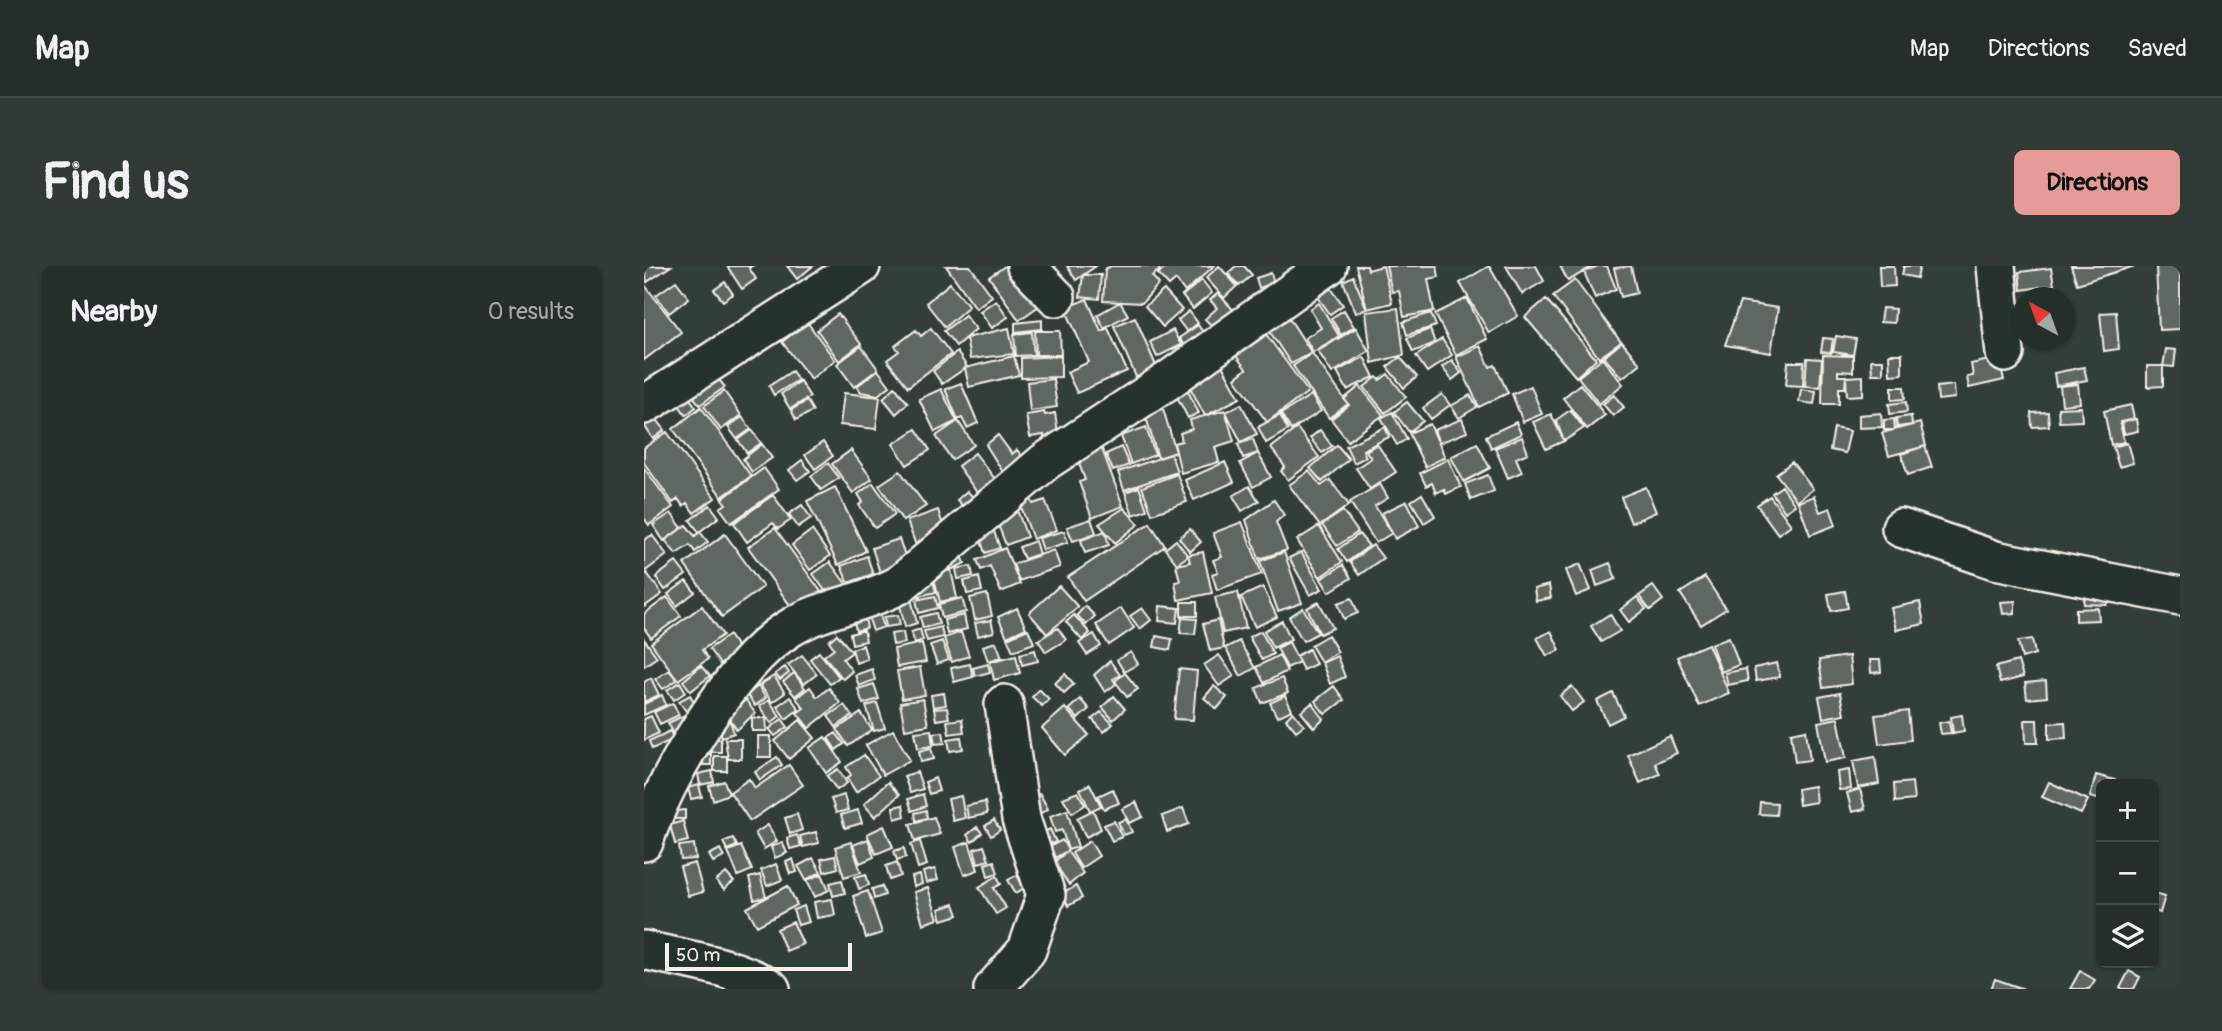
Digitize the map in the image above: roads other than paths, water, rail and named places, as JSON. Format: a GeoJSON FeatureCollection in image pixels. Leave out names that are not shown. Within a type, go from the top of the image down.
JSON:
{"type":"FeatureCollection","features":[{"type":"Feature","properties":{"kind":"street"},"geometry":{"type":"LineString","coordinates":[[644,405],[862,266]]}},
{"type":"Feature","properties":{"kind":"street"},"geometry":{"type":"LineString","coordinates":[[1026,266],[1056,296]]}},
{"type":"Feature","properties":{"kind":"street"},"geometry":{"type":"LineString","coordinates":[[644,842],[653,813],[673,774],[733,681],[765,646],[802,622],[881,595],[899,585],[1046,461],[1166,383],[1328,266]]}},
{"type":"Feature","properties":{"kind":"street"},"geometry":{"type":"LineString","coordinates":[[1996,266],[2005,353]]}},
{"type":"Feature","properties":{"kind":"street"},"geometry":{"type":"LineString","coordinates":[[1901,528],[1995,560],[2180,596]]}},
{"type":"Feature","properties":{"kind":"street"},"geometry":{"type":"LineString","coordinates":[[993,989],[1027,950],[1046,895],[1021,819],[1004,704]]}},
{"type":"Feature","properties":{"kind":"street"},"geometry":{"type":"LineString","coordinates":[[644,950],[731,971],[771,989]]}}]}
